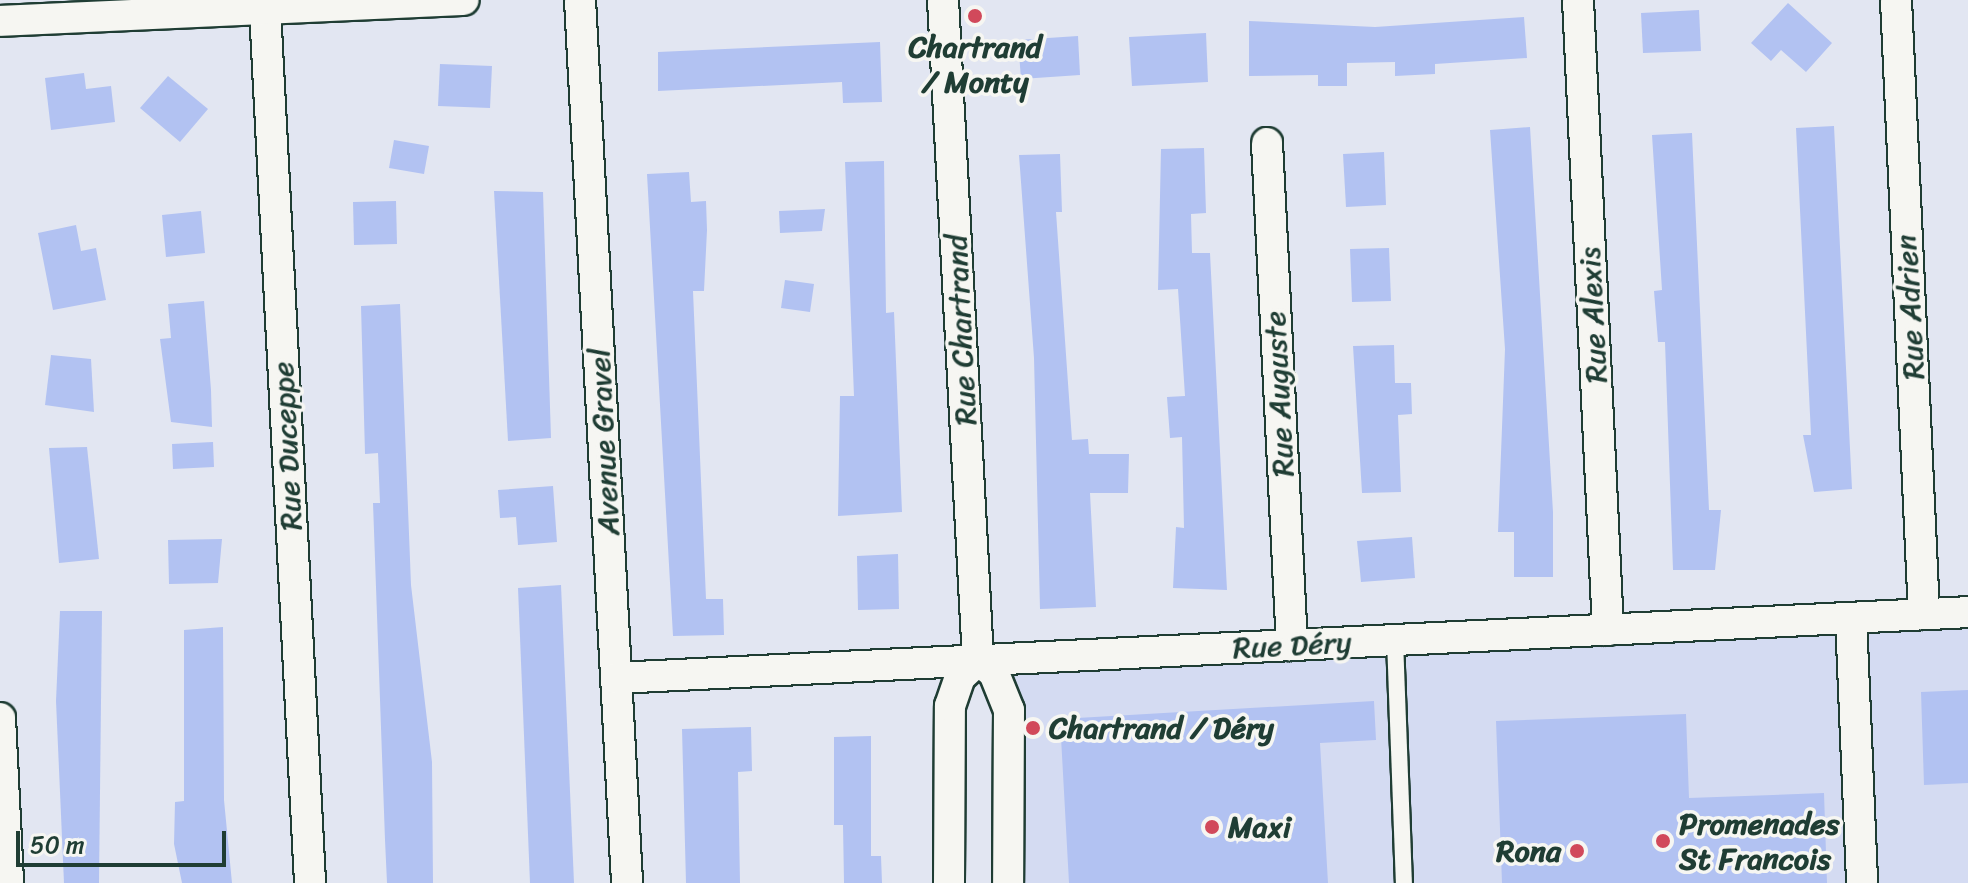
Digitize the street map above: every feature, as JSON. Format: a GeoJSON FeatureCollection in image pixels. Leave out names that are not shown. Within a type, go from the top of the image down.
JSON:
{"type":"FeatureCollection","features":[{"type":"Feature","properties":{"kind":"street"},"geometry":{"type":"LineString","coordinates":[[0,21],[464,0]]}},
{"type":"Feature","properties":{"kind":"street","name":"Avenue Gravel"},"geometry":{"type":"LineString","coordinates":[[580,0],[627,883]]}},
{"type":"Feature","properties":{"kind":"street","name":"Rue Chartrand"},"geometry":{"type":"LineString","coordinates":[[943,0],[978,660]]}},
{"type":"Feature","properties":{"kind":"street","name":"Rue Alexis"},"geometry":{"type":"LineString","coordinates":[[1578,0],[1608,630]]}},
{"type":"Feature","properties":{"kind":"street","name":"Rue Adrien"},"geometry":{"type":"LineString","coordinates":[[1896,0],[1924,614]]}},
{"type":"Feature","properties":{"kind":"street","name":"Rue Duceppe"},"geometry":{"type":"LineString","coordinates":[[265,9],[310,883]]}},
{"type":"Feature","properties":{"kind":"street","name":"Rue Auguste"},"geometry":{"type":"LineString","coordinates":[[1267,143],[1292,645]]}},
{"type":"Feature","properties":{"kind":"street","name":"Rue Déry"},"geometry":{"type":"LineString","coordinates":[[616,678],[1968,612]]}},
{"type":"Feature","properties":{"kind":"street"},"geometry":{"type":"LineString","coordinates":[[1851,618],[1862,883]]}},
{"type":"Feature","properties":{"kind":"street"},"geometry":{"type":"LineString","coordinates":[[949,883],[950,706],[960,677],[978,660],[994,673],[1009,710],[1008,883]]}},
{"type":"Feature","properties":{"kind":"street"},"geometry":{"type":"LineString","coordinates":[[0,718],[8,883]]}},
{"type":"Feature","properties":{"kind":"lane"},"geometry":{"type":"LineString","coordinates":[[1395,640],[1404,883]]}},
{"type":"Feature","properties":{"kind":"shaded area"},"geometry":{"type":"Polygon","coordinates":[[[1968,623],[1968,883],[1023,883],[1013,669],[1968,623]]]}},
{"type":"Feature","properties":{"kind":"building"},"geometry":{"type":"Polygon","coordinates":[[[1788,3],[1832,43],[1806,72],[1781,50],[1771,61],[1751,43],[1788,3]]]}},
{"type":"Feature","properties":{"kind":"building"},"geometry":{"type":"Polygon","coordinates":[[[1699,10],[1701,51],[1643,53],[1641,13],[1699,10]]]}},
{"type":"Feature","properties":{"kind":"building"},"geometry":{"type":"Polygon","coordinates":[[[1524,17],[1527,58],[1435,64],[1435,74],[1395,76],[1395,62],[1347,63],[1347,86],[1318,86],[1318,75],[1249,76],[1249,21],[1375,27],[1524,17]]]}},
{"type":"Feature","properties":{"kind":"building"},"geometry":{"type":"Polygon","coordinates":[[[1206,33],[1208,82],[1132,86],[1129,37],[1206,33]]]}},
{"type":"Feature","properties":{"kind":"building"},"geometry":{"type":"Polygon","coordinates":[[[1078,36],[1080,75],[1021,79],[1018,40],[1078,36]]]}},
{"type":"Feature","properties":{"kind":"building"},"geometry":{"type":"Polygon","coordinates":[[[880,42],[882,102],[843,103],[842,82],[658,91],[658,52],[880,42]]]}},
{"type":"Feature","properties":{"kind":"building"},"geometry":{"type":"Polygon","coordinates":[[[440,64],[492,66],[490,108],[438,106],[440,64]]]}},
{"type":"Feature","properties":{"kind":"building"},"geometry":{"type":"Polygon","coordinates":[[[84,73],[86,89],[111,86],[115,122],[51,130],[45,78],[84,73]]]}},
{"type":"Feature","properties":{"kind":"building"},"geometry":{"type":"Polygon","coordinates":[[[168,76],[208,109],[180,142],[140,108],[168,76]]]}},
{"type":"Feature","properties":{"kind":"building"},"geometry":{"type":"Polygon","coordinates":[[[1834,126],[1852,489],[1814,492],[1803,435],[1811,435],[1796,128],[1834,126]]]}},
{"type":"Feature","properties":{"kind":"building"},"geometry":{"type":"Polygon","coordinates":[[[1530,127],[1553,512],[1553,577],[1514,577],[1514,532],[1498,532],[1505,349],[1490,130],[1530,127]]]}},
{"type":"Feature","properties":{"kind":"building"},"geometry":{"type":"Polygon","coordinates":[[[1692,133],[1709,510],[1721,510],[1715,570],[1673,570],[1665,342],[1658,342],[1654,291],[1662,290],[1652,135],[1692,133]]]}},
{"type":"Feature","properties":{"kind":"building"},"geometry":{"type":"Polygon","coordinates":[[[394,140],[429,146],[424,174],[389,168],[394,140]]]}},
{"type":"Feature","properties":{"kind":"building"},"geometry":{"type":"Polygon","coordinates":[[[1204,148],[1206,213],[1191,214],[1192,253],[1210,253],[1227,590],[1173,588],[1176,527],[1184,528],[1182,437],[1170,438],[1167,397],[1185,396],[1178,289],[1158,290],[1161,149],[1204,148]]]}},
{"type":"Feature","properties":{"kind":"building"},"geometry":{"type":"Polygon","coordinates":[[[1384,152],[1386,205],[1346,207],[1343,154],[1384,152]]]}},
{"type":"Feature","properties":{"kind":"building"},"geometry":{"type":"Polygon","coordinates":[[[1060,154],[1062,212],[1056,212],[1072,440],[1088,439],[1089,454],[1129,454],[1128,493],[1090,493],[1096,607],[1040,609],[1034,358],[1019,155],[1060,154]]]}},
{"type":"Feature","properties":{"kind":"building"},"geometry":{"type":"Polygon","coordinates":[[[884,161],[886,313],[894,312],[902,512],[838,516],[840,396],[854,396],[845,162],[884,161]]]}},
{"type":"Feature","properties":{"kind":"building"},"geometry":{"type":"Polygon","coordinates":[[[689,172],[691,202],[706,201],[704,291],[693,291],[706,599],[723,599],[724,635],[673,636],[647,174],[689,172]]]}},
{"type":"Feature","properties":{"kind":"building"},"geometry":{"type":"Polygon","coordinates":[[[494,191],[543,192],[551,438],[508,441],[494,191]]]}},
{"type":"Feature","properties":{"kind":"building"},"geometry":{"type":"Polygon","coordinates":[[[396,201],[397,244],[354,245],[353,202],[396,201]]]}},
{"type":"Feature","properties":{"kind":"building"},"geometry":{"type":"Polygon","coordinates":[[[825,209],[822,231],[780,233],[779,211],[825,209]]]}},
{"type":"Feature","properties":{"kind":"building"},"geometry":{"type":"Polygon","coordinates":[[[201,211],[205,253],[166,257],[162,215],[201,211]]]}},
{"type":"Feature","properties":{"kind":"building"},"geometry":{"type":"Polygon","coordinates":[[[76,225],[81,251],[96,248],[106,300],[53,310],[38,233],[76,225]]]}},
{"type":"Feature","properties":{"kind":"building"},"geometry":{"type":"Polygon","coordinates":[[[1389,248],[1391,301],[1352,302],[1350,249],[1389,248]]]}},
{"type":"Feature","properties":{"kind":"building"},"geometry":{"type":"Polygon","coordinates":[[[785,280],[814,284],[810,312],[781,308],[785,280]]]}},
{"type":"Feature","properties":{"kind":"building"},"geometry":{"type":"Polygon","coordinates":[[[204,301],[212,427],[171,422],[160,339],[171,338],[168,304],[204,301]]]}},
{"type":"Feature","properties":{"kind":"building"},"geometry":{"type":"Polygon","coordinates":[[[400,304],[411,585],[432,762],[433,883],[387,883],[373,503],[380,503],[378,453],[365,454],[361,306],[400,304]]]}},
{"type":"Feature","properties":{"kind":"building"},"geometry":{"type":"Polygon","coordinates":[[[1394,345],[1395,383],[1411,383],[1412,414],[1398,415],[1401,492],[1362,493],[1353,346],[1394,345]]]}},
{"type":"Feature","properties":{"kind":"building"},"geometry":{"type":"Polygon","coordinates":[[[51,355],[91,359],[94,412],[45,405],[51,355]]]}},
{"type":"Feature","properties":{"kind":"building"},"geometry":{"type":"Polygon","coordinates":[[[213,442],[214,467],[173,469],[172,444],[213,442]]]}},
{"type":"Feature","properties":{"kind":"building"},"geometry":{"type":"Polygon","coordinates":[[[87,447],[99,559],[59,563],[49,448],[87,447]]]}},
{"type":"Feature","properties":{"kind":"building"},"geometry":{"type":"Polygon","coordinates":[[[553,486],[557,542],[518,545],[516,517],[500,518],[498,490],[553,486]]]}},
{"type":"Feature","properties":{"kind":"building"},"geometry":{"type":"Polygon","coordinates":[[[1412,537],[1415,578],[1361,582],[1357,541],[1412,537]]]}},
{"type":"Feature","properties":{"kind":"building"},"geometry":{"type":"Polygon","coordinates":[[[222,539],[218,583],[169,584],[168,540],[222,539]]]}},
{"type":"Feature","properties":{"kind":"building"},"geometry":{"type":"Polygon","coordinates":[[[898,554],[899,609],[858,610],[857,556],[898,554]]]}},
{"type":"Feature","properties":{"kind":"building"},"geometry":{"type":"Polygon","coordinates":[[[561,585],[574,883],[530,883],[518,588],[561,585]]]}},
{"type":"Feature","properties":{"kind":"building"},"geometry":{"type":"Polygon","coordinates":[[[60,611],[102,611],[99,883],[64,883],[56,701],[60,611]]]}},
{"type":"Feature","properties":{"kind":"building"},"geometry":{"type":"Polygon","coordinates":[[[223,627],[224,800],[232,883],[182,883],[174,844],[175,802],[184,801],[184,630],[223,627]]]}},
{"type":"Feature","properties":{"kind":"building"},"geometry":{"type":"Polygon","coordinates":[[[1968,690],[1968,783],[1924,785],[1921,692],[1968,690]]]}},
{"type":"Feature","properties":{"kind":"building"},"geometry":{"type":"Polygon","coordinates":[[[1374,701],[1376,740],[1320,743],[1328,883],[1069,883],[1060,719],[1374,701]]]}},
{"type":"Feature","properties":{"kind":"building","name":"Promenades St Francois"},"geometry":{"type":"Polygon","coordinates":[[[1686,714],[1689,798],[1824,793],[1827,883],[1502,883],[1496,721],[1686,714]]]}},
{"type":"Feature","properties":{"kind":"building"},"geometry":{"type":"Polygon","coordinates":[[[751,727],[752,771],[738,772],[740,883],[686,883],[682,729],[751,727]]]}},
{"type":"Feature","properties":{"kind":"building"},"geometry":{"type":"Polygon","coordinates":[[[871,736],[871,856],[881,856],[882,883],[844,883],[843,825],[834,825],[834,737],[871,736]]]}},
{"type":"Feature","properties":{"kind":"place","name":"Chartrand / Monty"},"geometry":{"type":"Point","coordinates":[975,16]}},
{"type":"Feature","properties":{"kind":"place","name":"Chartrand / Déry"},"geometry":{"type":"Point","coordinates":[1033,728]}},
{"type":"Feature","properties":{"kind":"place","name":"Maxi"},"geometry":{"type":"Point","coordinates":[1212,827]}},
{"type":"Feature","properties":{"kind":"place","name":"Promenades St Francois"},"geometry":{"type":"Point","coordinates":[1663,841]}},
{"type":"Feature","properties":{"kind":"place","name":"Rona"},"geometry":{"type":"Point","coordinates":[1577,851]}}]}
